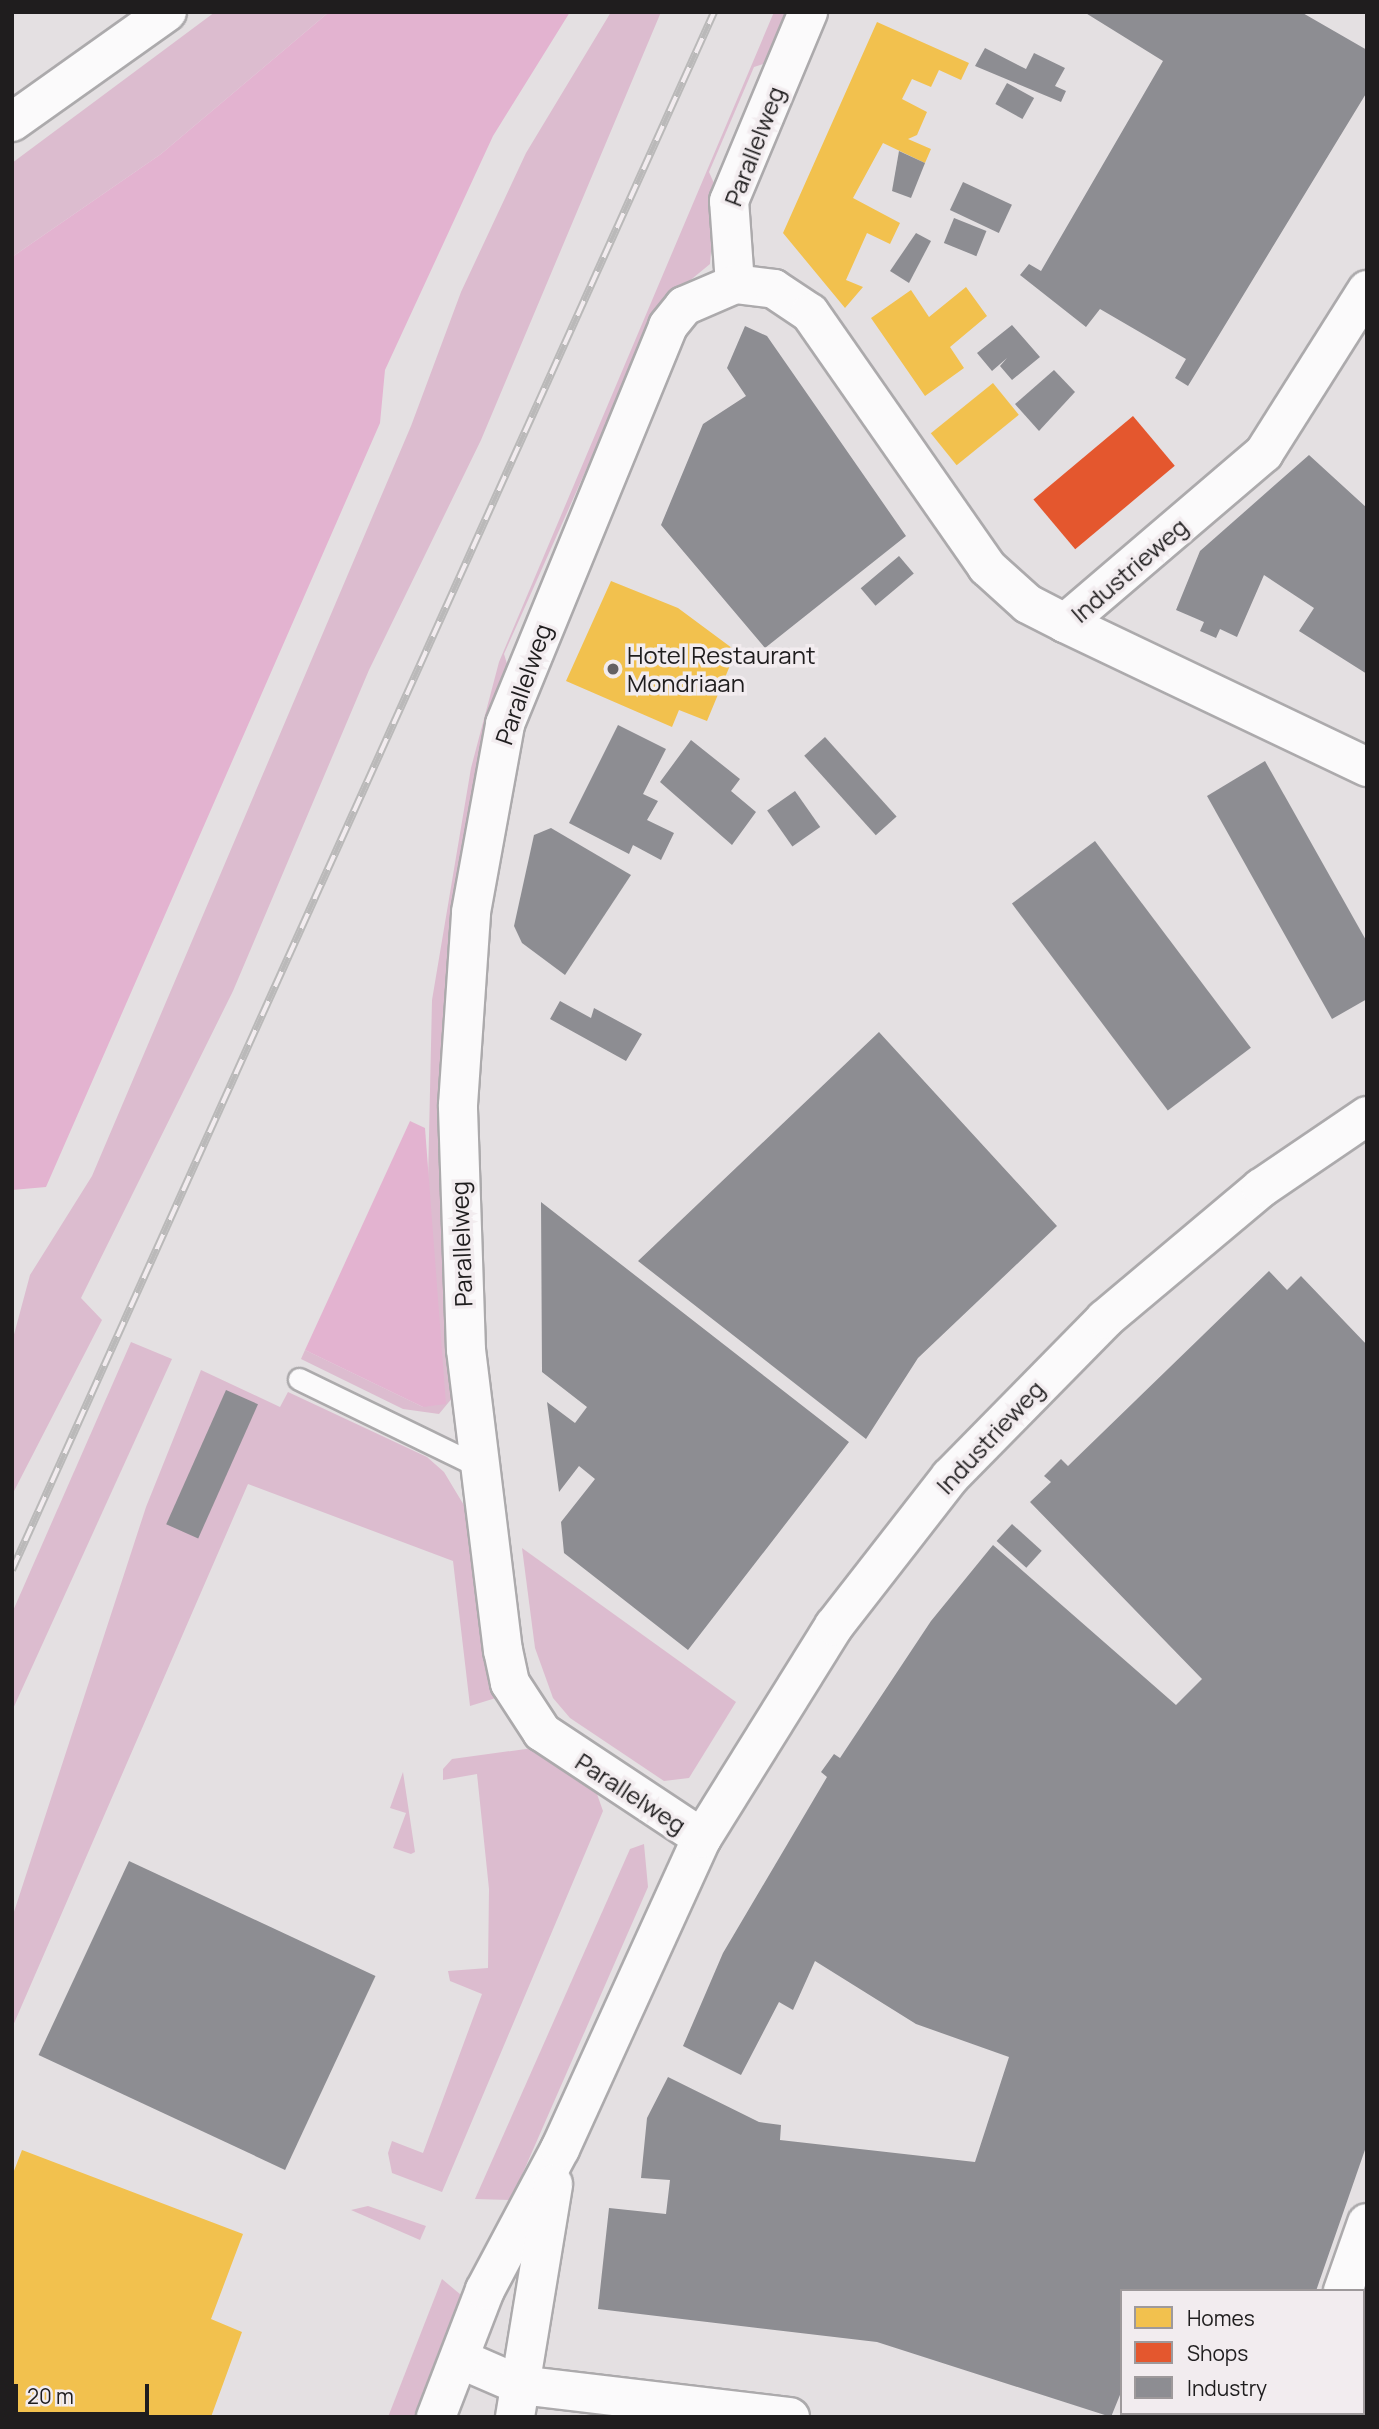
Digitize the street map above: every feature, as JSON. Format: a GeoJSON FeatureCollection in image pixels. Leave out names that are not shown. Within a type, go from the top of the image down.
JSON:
{"type":"FeatureCollection","features":[{"type":"Feature","properties":{"kind":"street"},"geometry":{"type":"LineString","coordinates":[[12,122],[167,12]]}},
{"type":"Feature","properties":{"kind":"street","name":"Parallelweg"},"geometry":{"type":"LineString","coordinates":[[436,2417],[485,2290],[560,2149],[702,1838],[562,1748],[526,1711],[503,1651],[478,1466],[458,1224],[458,1105],[471,912],[503,737],[668,326],[684,306],[735,284],[729,201],[808,12]]}},
{"type":"Feature","properties":{"kind":"street"},"geometry":{"type":"LineString","coordinates":[[735,284],[774,289],[810,313],[987,567],[1028,604],[1065,623]]}},
{"type":"Feature","properties":{"kind":"street","name":"Industrieweg"},"geometry":{"type":"LineString","coordinates":[[1367,290],[1264,453],[1065,623],[1367,767]]}},
{"type":"Feature","properties":{"kind":"street","name":"Industrieweg"},"geometry":{"type":"LineString","coordinates":[[702,1838],[834,1626],[950,1477],[1165,1267],[1261,1188],[1367,1116]]}},
{"type":"Feature","properties":{"kind":"street","name":"Parallelweg"},"geometry":{"type":"LineString","coordinates":[[517,2401],[560,2149]]}},
{"type":"Feature","properties":{"kind":"street"},"geometry":{"type":"LineString","coordinates":[[1344,2289],[1367,2223]]}},
{"type":"Feature","properties":{"kind":"street"},"geometry":{"type":"LineString","coordinates":[[460,2359],[517,2401],[790,2417]]}},
{"type":"Feature","properties":{"kind":"lane"},"geometry":{"type":"LineString","coordinates":[[299,1379],[478,1466]]}},
{"type":"Feature","properties":{"kind":"shaded area"},"geometry":{"type":"Polygon","coordinates":[[[215,12],[329,12],[161,154],[12,257],[12,163],[215,12]]]}},
{"type":"Feature","properties":{"kind":"shaded area"},"geometry":{"type":"Polygon","coordinates":[[[329,12],[570,12],[493,136],[385,370],[380,423],[46,1187],[12,1190],[12,257],[161,154],[329,12]]]}},
{"type":"Feature","properties":{"kind":"shaded area"},"geometry":{"type":"Polygon","coordinates":[[[611,12],[661,12],[481,440],[369,670],[233,991],[81,1298],[102,1320],[12,1495],[12,1342],[30,1275],[92,1176],[411,426],[461,292],[526,153],[611,12]]]}},
{"type":"Feature","properties":{"kind":"shaded area"},"geometry":{"type":"Polygon","coordinates":[[[774,12],[791,12],[769,62],[754,67],[709,172],[716,188],[710,264],[659,306],[504,654],[508,667],[467,822],[444,1000],[441,1177],[453,1397],[439,1414],[403,1409],[301,1359],[305,1350],[423,1407],[432,1000],[471,768],[499,662],[774,12]]]}},
{"type":"Feature","properties":{"kind":"shaded area"},"geometry":{"type":"Polygon","coordinates":[[[410,1121],[425,1128],[446,1404],[423,1407],[305,1350],[410,1121]]]}},
{"type":"Feature","properties":{"kind":"shaded area"},"geometry":{"type":"Polygon","coordinates":[[[131,1342],[172,1359],[12,1711],[12,1613],[131,1342]]]}},
{"type":"Feature","properties":{"kind":"shaded area"},"geometry":{"type":"Polygon","coordinates":[[[201,1370],[280,1407],[288,1392],[427,1457],[444,1472],[468,1512],[499,1697],[470,1706],[453,1561],[248,1484],[12,2028],[12,1918],[146,1507],[201,1370]]]}},
{"type":"Feature","properties":{"kind":"shaded area"},"geometry":{"type":"Polygon","coordinates":[[[522,1548],[736,1702],[689,1778],[664,1781],[570,1718],[553,1698],[535,1648],[522,1548]]]}},
{"type":"Feature","properties":{"kind":"shaded area"},"geometry":{"type":"Polygon","coordinates":[[[533,1748],[597,1794],[603,1811],[442,2192],[392,2173],[388,2153],[392,2141],[423,2153],[482,1994],[450,1981],[448,1971],[488,1968],[489,1889],[477,1774],[443,1780],[443,1769],[452,1759],[533,1748]]]}},
{"type":"Feature","properties":{"kind":"shaded area"},"geometry":{"type":"Polygon","coordinates":[[[403,1772],[415,1852],[411,1854],[393,1848],[406,1813],[390,1808],[403,1772]]]}},
{"type":"Feature","properties":{"kind":"shaded area"},"geometry":{"type":"Polygon","coordinates":[[[644,1844],[648,1887],[511,2200],[475,2199],[630,1849],[644,1844]]]}},
{"type":"Feature","properties":{"kind":"shaded area"},"geometry":{"type":"Polygon","coordinates":[[[368,2206],[426,2226],[420,2240],[351,2210],[368,2206]]]}},
{"type":"Feature","properties":{"kind":"shaded area"},"geometry":{"type":"Polygon","coordinates":[[[442,2279],[467,2300],[418,2417],[388,2417],[442,2279]]]}},
{"type":"Feature","properties":{"kind":"building: Homes"},"geometry":{"type":"Polygon","coordinates":[[[877,22],[969,63],[961,80],[939,70],[931,87],[912,79],[902,99],[927,112],[917,135],[908,139],[931,149],[925,163],[883,143],[853,198],[900,223],[890,244],[867,233],[846,280],[863,287],[845,308],[783,233],[877,22]]]}},
{"type":"Feature","properties":{"kind":"building: Homes"},"geometry":{"type":"Polygon","coordinates":[[[966,287],[987,316],[950,347],[964,368],[925,396],[871,318],[911,290],[929,317],[966,287]]]}},
{"type":"Feature","properties":{"kind":"building: Homes"},"geometry":{"type":"Polygon","coordinates":[[[993,383],[1019,415],[957,465],[931,433],[993,383]]]}},
{"type":"Feature","properties":{"kind":"building: Homes"},"geometry":{"type":"Polygon","coordinates":[[[611,581],[678,608],[736,651],[707,721],[679,710],[672,727],[566,681],[611,581]]]}},
{"type":"Feature","properties":{"kind":"building: Homes"},"geometry":{"type":"Polygon","coordinates":[[[22,2150],[243,2234],[211,2319],[242,2332],[211,2417],[12,2417],[12,2176],[22,2150]]]}},
{"type":"Feature","properties":{"kind":"building: Shops"},"geometry":{"type":"Polygon","coordinates":[[[1133,416],[1175,466],[1075,549],[1033,500],[1133,416]]]}},
{"type":"Feature","properties":{"kind":"building: Industry"},"geometry":{"type":"Polygon","coordinates":[[[1084,12],[1301,12],[1367,50],[1367,92],[1188,386],[1175,378],[1186,359],[1100,309],[1086,327],[1020,275],[1029,264],[1041,271],[1163,61],[1084,12]]]}},
{"type":"Feature","properties":{"kind":"building: Industry"},"geometry":{"type":"Polygon","coordinates":[[[985,48],[1026,69],[1034,53],[1065,68],[1055,86],[1066,91],[1061,102],[975,66],[985,48]]]}},
{"type":"Feature","properties":{"kind":"building: Industry"},"geometry":{"type":"Polygon","coordinates":[[[1007,83],[1034,98],[1022,119],[995,104],[1007,83]]]}},
{"type":"Feature","properties":{"kind":"building: Industry"},"geometry":{"type":"Polygon","coordinates":[[[899,151],[925,163],[911,198],[892,191],[899,151]]]}},
{"type":"Feature","properties":{"kind":"building: Industry"},"geometry":{"type":"Polygon","coordinates":[[[963,182],[1012,205],[999,233],[950,210],[963,182]]]}},
{"type":"Feature","properties":{"kind":"building: Industry"},"geometry":{"type":"Polygon","coordinates":[[[954,218],[986,231],[976,256],[944,243],[954,218]]]}},
{"type":"Feature","properties":{"kind":"building: Industry"},"geometry":{"type":"Polygon","coordinates":[[[916,233],[931,241],[909,283],[890,271],[916,233]]]}},
{"type":"Feature","properties":{"kind":"building: Industry"},"geometry":{"type":"Polygon","coordinates":[[[1012,325],[1040,357],[1012,380],[1000,366],[1007,358],[992,371],[977,353],[1012,325]]]}},
{"type":"Feature","properties":{"kind":"building: Industry"},"geometry":{"type":"Polygon","coordinates":[[[745,326],[767,336],[906,536],[765,648],[661,525],[703,424],[746,396],[727,368],[745,326]]]}},
{"type":"Feature","properties":{"kind":"building: Industry"},"geometry":{"type":"Polygon","coordinates":[[[1054,370],[1075,392],[1039,431],[1015,404],[1054,370]]]}},
{"type":"Feature","properties":{"kind":"building: Industry"},"geometry":{"type":"Polygon","coordinates":[[[1309,455],[1367,508],[1367,674],[1299,631],[1314,608],[1264,575],[1237,637],[1220,629],[1216,638],[1200,631],[1204,622],[1176,610],[1200,551],[1309,455]]]}},
{"type":"Feature","properties":{"kind":"building: Industry"},"geometry":{"type":"Polygon","coordinates":[[[899,556],[914,574],[875,606],[861,588],[899,556]]]}},
{"type":"Feature","properties":{"kind":"building: Industry"},"geometry":{"type":"Polygon","coordinates":[[[618,725],[666,749],[643,794],[658,801],[647,820],[674,833],[661,860],[633,845],[629,854],[569,823],[618,725]]]}},
{"type":"Feature","properties":{"kind":"building: Industry"},"geometry":{"type":"Polygon","coordinates":[[[825,737],[897,817],[876,835],[804,756],[825,737]]]}},
{"type":"Feature","properties":{"kind":"building: Industry"},"geometry":{"type":"Polygon","coordinates":[[[691,740],[740,779],[731,791],[756,812],[732,845],[660,782],[691,740]]]}},
{"type":"Feature","properties":{"kind":"building: Industry"},"geometry":{"type":"Polygon","coordinates":[[[1265,761],[1367,942],[1367,999],[1332,1019],[1207,796],[1265,761]]]}},
{"type":"Feature","properties":{"kind":"building: Industry"},"geometry":{"type":"Polygon","coordinates":[[[795,791],[820,827],[792,847],[767,811],[795,791]]]}},
{"type":"Feature","properties":{"kind":"building: Industry"},"geometry":{"type":"Polygon","coordinates":[[[551,828],[631,875],[565,975],[522,943],[514,926],[534,835],[551,828]]]}},
{"type":"Feature","properties":{"kind":"building: Industry"},"geometry":{"type":"Polygon","coordinates":[[[1095,841],[1251,1048],[1168,1110],[1012,904],[1095,841]]]}},
{"type":"Feature","properties":{"kind":"building: Industry"},"geometry":{"type":"Polygon","coordinates":[[[560,1001],[591,1018],[594,1008],[642,1034],[626,1061],[550,1019],[560,1001]]]}},
{"type":"Feature","properties":{"kind":"building: Industry"},"geometry":{"type":"Polygon","coordinates":[[[879,1032],[1057,1226],[918,1358],[866,1439],[638,1261],[879,1032]]]}},
{"type":"Feature","properties":{"kind":"building: Industry"},"geometry":{"type":"Polygon","coordinates":[[[541,1202],[849,1442],[688,1650],[564,1553],[561,1522],[595,1479],[579,1466],[559,1492],[547,1402],[575,1423],[587,1407],[542,1372],[541,1202]]]}},
{"type":"Feature","properties":{"kind":"building: Industry"},"geometry":{"type":"Polygon","coordinates":[[[1269,1271],[1287,1290],[1301,1276],[1367,1345],[1367,2144],[1317,2289],[1120,2289],[1120,2395],[1111,2417],[877,2342],[598,2309],[609,2208],[666,2214],[670,2180],[641,2178],[647,2118],[668,2077],[759,2122],[781,2125],[780,2140],[975,2162],[1009,2057],[916,2024],[815,1961],[793,2010],[779,2002],[741,2075],[683,2046],[723,1953],[827,1777],[821,1772],[834,1754],[840,1758],[931,1621],[993,1545],[1176,1705],[1202,1679],[1030,1502],[1051,1482],[1044,1476],[1061,1459],[1068,1466],[1269,1271]]]}},
{"type":"Feature","properties":{"kind":"building: Industry"},"geometry":{"type":"Polygon","coordinates":[[[226,1390],[258,1404],[198,1539],[166,1524],[226,1390]]]}},
{"type":"Feature","properties":{"kind":"building: Industry"},"geometry":{"type":"Polygon","coordinates":[[[1012,1524],[1042,1551],[1026,1568],[997,1541],[1012,1524]]]}},
{"type":"Feature","properties":{"kind":"building: Industry"},"geometry":{"type":"Polygon","coordinates":[[[129,1861],[376,1976],[285,2170],[39,2055],[129,1861]]]}},
{"type":"Feature","properties":{"kind":"building: Industry"},"geometry":{"type":"Polygon","coordinates":[[[1214,2415],[1252,2415],[1251,2417],[1214,2415]]]}},
{"type":"Feature","properties":{"kind":"railway"},"geometry":{"type":"LineString","coordinates":[[12,1570],[714,12]]}},
{"type":"Feature","properties":{"kind":"place","name":"Hotel Restaurant Mondriaan"},"geometry":{"type":"Point","coordinates":[613,669]}}]}
